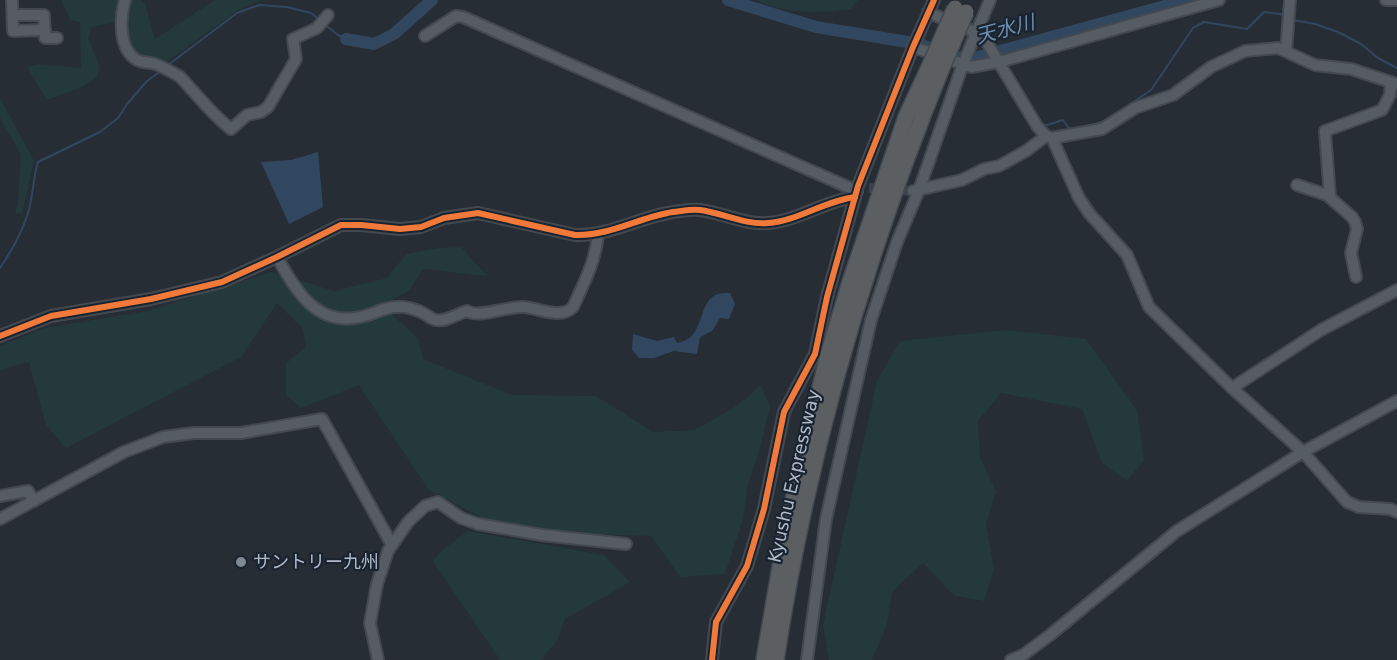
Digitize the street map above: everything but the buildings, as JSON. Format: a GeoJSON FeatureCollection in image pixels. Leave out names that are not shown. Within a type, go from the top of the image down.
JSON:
{"type":"FeatureCollection","features":[{"type":"Feature","properties":{"kind":"highway","name":"Kyushu Expressway"},"geometry":{"type":"LineString","coordinates":[[776,660],[801,522],[841,362],[863,286],[938,63],[963,5]]}},
{"type":"Feature","properties":{"kind":"highway","name":"Kyushu Expressway"},"geometry":{"type":"LineString","coordinates":[[764,660],[788,521],[827,359],[850,282],[906,117],[938,63]]}},
{"type":"Feature","properties":{"kind":"street"},"geometry":{"type":"LineString","coordinates":[[12,0],[14,31],[45,30]]}},
{"type":"Feature","properties":{"kind":"street"},"geometry":{"type":"LineString","coordinates":[[125,0],[121,14],[126,47],[130,55],[144,63],[157,64],[169,73],[179,76],[210,108],[217,119],[231,129],[248,114],[261,112],[268,107],[296,59],[293,39],[317,28],[328,15]]}},
{"type":"Feature","properties":{"kind":"street"},"geometry":{"type":"LineString","coordinates":[[712,660],[716,622],[747,566],[764,509],[784,412],[815,354],[827,297],[860,190],[913,47],[934,0]]}},
{"type":"Feature","properties":{"kind":"street"},"geometry":{"type":"LineString","coordinates":[[807,660],[826,519],[855,386],[875,309],[897,242],[963,64],[990,0]]}},
{"type":"Feature","properties":{"kind":"street"},"geometry":{"type":"LineString","coordinates":[[913,47],[971,67],[999,62],[1219,0]]}},
{"type":"Feature","properties":{"kind":"street"},"geometry":{"type":"LineString","coordinates":[[1286,51],[1290,0]]}},
{"type":"Feature","properties":{"kind":"street"},"geometry":{"type":"LineString","coordinates":[[1386,0],[1397,0]]}},
{"type":"Feature","properties":{"kind":"street"},"geometry":{"type":"LineString","coordinates":[[928,12],[975,32],[986,41],[1037,126],[1049,137],[1079,198],[1089,213],[1127,255],[1149,307],[1232,388],[1303,452],[1347,502],[1359,507],[1390,509],[1397,512]]}},
{"type":"Feature","properties":{"kind":"street"},"geometry":{"type":"LineString","coordinates":[[13,15],[44,15],[45,38],[57,38]]}},
{"type":"Feature","properties":{"kind":"street"},"geometry":{"type":"LineString","coordinates":[[425,36],[456,16],[463,17],[860,190]]}},
{"type":"Feature","properties":{"kind":"street"},"geometry":{"type":"LineString","coordinates":[[916,191],[962,180],[984,169],[999,166],[1049,137],[1102,129],[1135,108],[1173,95],[1211,67],[1245,51],[1278,48],[1315,65],[1351,69],[1394,83],[1382,110],[1325,131],[1330,197]]}},
{"type":"Feature","properties":{"kind":"street"},"geometry":{"type":"LineString","coordinates":[[1297,184],[1330,197],[1355,222],[1357,229],[1351,253],[1356,278]]}},
{"type":"Feature","properties":{"kind":"street"},"geometry":{"type":"LineString","coordinates":[[0,336],[51,316],[151,299],[222,282],[341,225],[400,230],[421,227],[444,218],[467,213],[489,215],[575,235],[598,234],[670,212],[686,210],[700,210],[766,224],[798,216],[860,190]]}},
{"type":"Feature","properties":{"kind":"street"},"geometry":{"type":"LineString","coordinates":[[277,257],[290,282],[304,300],[342,320],[396,307],[421,312],[436,320],[447,319],[467,311],[476,315],[517,307],[558,313],[569,311],[573,307],[592,265],[598,234]]}},
{"type":"Feature","properties":{"kind":"street"},"geometry":{"type":"LineString","coordinates":[[1232,388],[1321,330],[1397,290]]}},
{"type":"Feature","properties":{"kind":"street"},"geometry":{"type":"LineString","coordinates":[[1011,660],[1023,655],[1050,635],[1177,531],[1303,452],[1397,401]]}},
{"type":"Feature","properties":{"kind":"street"},"geometry":{"type":"LineString","coordinates":[[0,519],[124,452],[163,437],[194,433],[241,433],[321,419],[392,546]]}},
{"type":"Feature","properties":{"kind":"street"},"geometry":{"type":"LineString","coordinates":[[0,496],[28,491],[34,501]]}},
{"type":"Feature","properties":{"kind":"street"},"geometry":{"type":"LineString","coordinates":[[378,660],[370,623],[377,584],[388,551],[408,522],[425,506],[438,502],[461,518],[478,524],[542,535],[626,544]]}},
{"type":"Feature","properties":{"kind":"green space"},"geometry":{"type":"Polygon","coordinates":[[[61,0],[121,0],[117,22],[91,27],[88,38],[100,67],[96,78],[80,88],[47,100],[27,67],[37,64],[81,68],[80,22],[70,20],[61,0]]]}},
{"type":"Feature","properties":{"kind":"green space"},"geometry":{"type":"Polygon","coordinates":[[[131,0],[140,0],[145,4],[155,39],[215,0],[261,0],[237,11],[166,62],[139,60],[127,47],[126,5],[131,0]]]}},
{"type":"Feature","properties":{"kind":"green space"},"geometry":{"type":"Polygon","coordinates":[[[757,0],[858,0],[851,9],[815,12],[779,8],[757,0]]]}},
{"type":"Feature","properties":{"kind":"green space"},"geometry":{"type":"Polygon","coordinates":[[[0,98],[34,161],[22,214],[15,213],[18,203],[21,155],[0,118],[0,98]]]}},
{"type":"Feature","properties":{"kind":"green space"},"geometry":{"type":"Polygon","coordinates":[[[461,247],[487,276],[423,269],[409,291],[381,305],[418,338],[423,359],[512,395],[596,396],[653,432],[695,430],[738,405],[761,385],[770,407],[748,484],[743,519],[725,574],[680,577],[651,536],[581,534],[486,520],[429,490],[359,385],[301,408],[286,395],[286,363],[306,347],[303,329],[277,303],[241,357],[66,448],[46,425],[29,362],[0,370],[0,346],[44,328],[147,311],[271,272],[334,291],[387,278],[406,254],[438,248],[461,247]]]}},
{"type":"Feature","properties":{"kind":"green space"},"geometry":{"type":"Polygon","coordinates":[[[1006,330],[1086,339],[1137,410],[1144,460],[1127,481],[1102,463],[1082,409],[1001,393],[978,421],[980,457],[996,492],[986,524],[994,569],[984,601],[955,596],[923,563],[892,592],[887,625],[872,660],[829,660],[823,625],[877,381],[900,341],[1006,330]]]}},
{"type":"Feature","properties":{"kind":"green space"},"geometry":{"type":"Polygon","coordinates":[[[468,531],[604,555],[630,582],[565,619],[557,641],[541,660],[500,660],[433,561],[441,551],[468,531]]]}},
{"type":"Feature","properties":{"kind":"water"},"geometry":{"type":"Polygon","coordinates":[[[318,152],[323,207],[289,224],[261,162],[291,160],[318,152]]]}},
{"type":"Feature","properties":{"kind":"water"},"geometry":{"type":"Polygon","coordinates":[[[730,293],[735,304],[729,319],[720,318],[712,331],[700,337],[697,354],[674,351],[654,358],[639,358],[632,350],[633,334],[657,341],[674,337],[677,343],[686,340],[697,329],[709,300],[717,294],[730,293]]]}},
{"type":"Feature","properties":{"kind":"waterway","name":"天水川"},"geometry":{"type":"LineString","coordinates":[[346,39],[374,44],[394,34],[432,0]]}},
{"type":"Feature","properties":{"kind":"waterway","name":"天水川"},"geometry":{"type":"LineString","coordinates":[[728,0],[816,27],[920,44],[936,50]]}},
{"type":"Feature","properties":{"kind":"waterway","name":"天水川"},"geometry":{"type":"LineString","coordinates":[[955,57],[971,59],[1187,0]]}},
{"type":"Feature","properties":{"kind":"waterway"},"geometry":{"type":"LineString","coordinates":[[168,65],[237,13],[259,5],[287,7],[311,13],[320,20]]}},
{"type":"Feature","properties":{"kind":"waterway"},"geometry":{"type":"LineString","coordinates":[[1086,127],[1107,120],[1151,90],[1193,28],[1204,22],[1247,29],[1264,12],[1285,16]]}},
{"type":"Feature","properties":{"kind":"waterway"},"geometry":{"type":"LineString","coordinates":[[1293,20],[1315,24],[1338,32],[1397,68]]}},
{"type":"Feature","properties":{"kind":"waterway"},"geometry":{"type":"LineString","coordinates":[[324,24],[346,39]]}},
{"type":"Feature","properties":{"kind":"waterway"},"geometry":{"type":"LineString","coordinates":[[0,268],[26,220],[38,162],[100,132],[118,118],[147,81],[161,71]]}},
{"type":"Feature","properties":{"kind":"waterway"},"geometry":{"type":"LineString","coordinates":[[1044,126],[1063,120],[1070,130]]}},
{"type":"Feature","properties":{"kind":"tunnel"},"geometry":{"type":"LineString","coordinates":[[869,188],[913,191]]}},
{"type":"Feature","properties":{"kind":"cycle path"},"geometry":{"type":"LineString","coordinates":[[712,660],[716,622],[747,566],[764,509],[784,412],[815,354],[827,297],[858,186],[934,0]]}},
{"type":"Feature","properties":{"kind":"cycle path"},"geometry":{"type":"LineString","coordinates":[[0,336],[51,316],[151,299],[222,282],[341,225],[400,229],[421,227],[444,218],[478,213],[575,235],[588,235],[661,214],[690,210],[700,210],[742,221],[768,223],[855,197]]}},
{"type":"Feature","properties":{"kind":"place","name":"サントリー九州"},"geometry":{"type":"Point","coordinates":[241,562]}}]}
